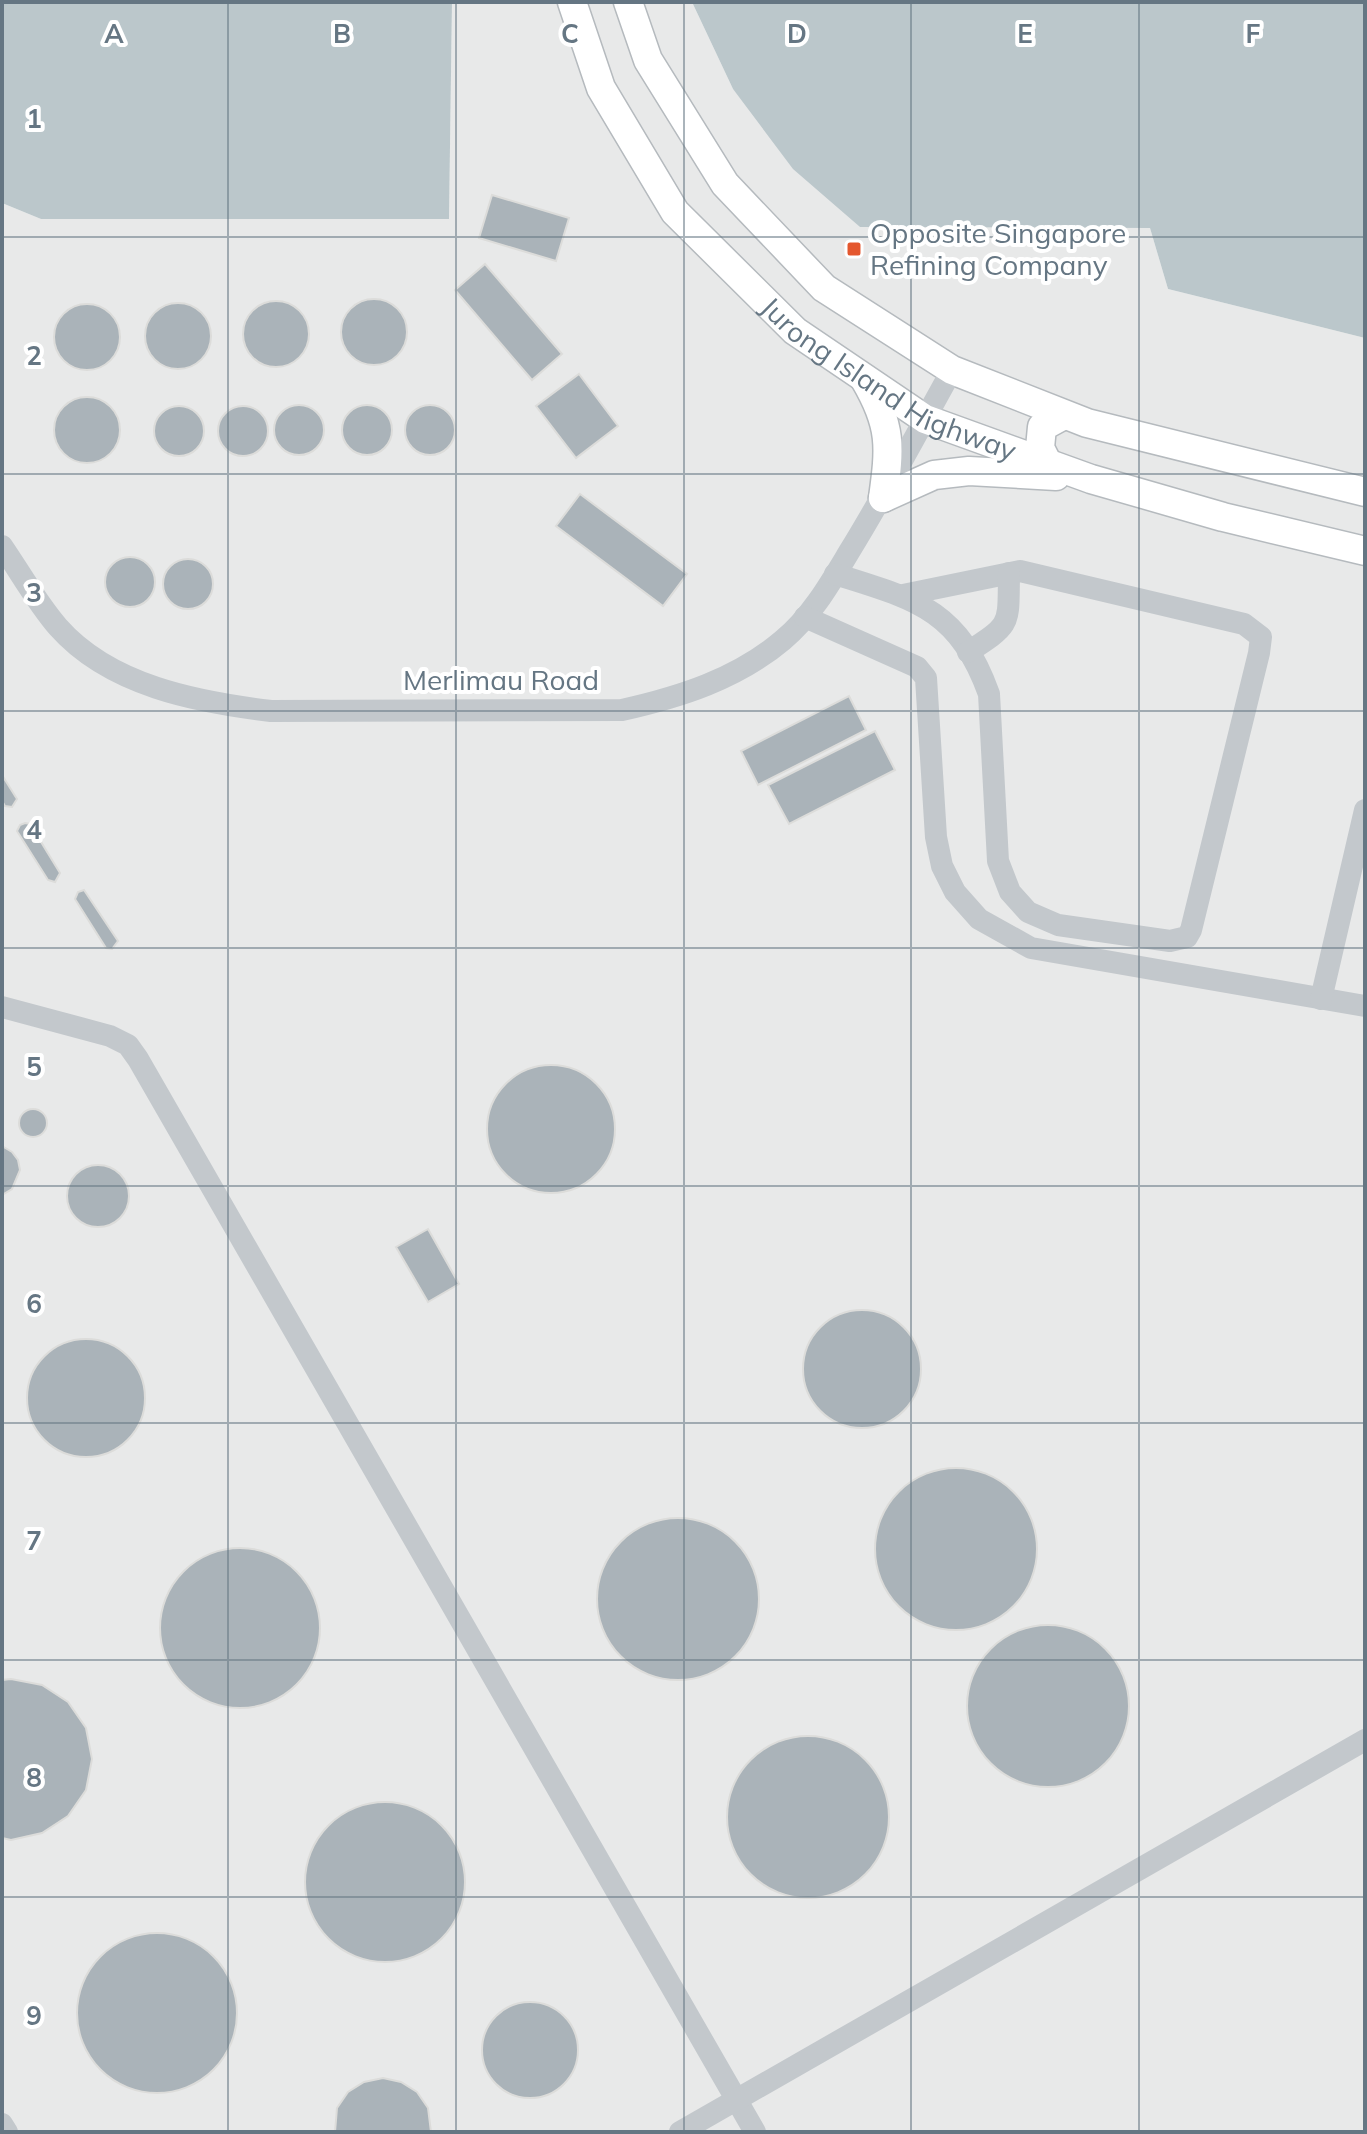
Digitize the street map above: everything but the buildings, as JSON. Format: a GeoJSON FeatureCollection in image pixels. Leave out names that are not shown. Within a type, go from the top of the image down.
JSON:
{"type":"FeatureCollection","features":[{"type":"Feature","properties":{"kind":"main road","name":"Jurong Island Highway"},"geometry":{"type":"LineString","coordinates":[[572,2],[601,88],[675,212],[795,331],[925,419],[1091,479],[1223,517],[1365,551]]}},
{"type":"Feature","properties":{"kind":"main road","name":"Jurong Island Highway"},"geometry":{"type":"LineString","coordinates":[[628,2],[648,60],[725,184],[824,288],[952,370],[1064,415],[1365,492]]}},
{"type":"Feature","properties":{"kind":"main road"},"geometry":{"type":"LineString","coordinates":[[863,377],[885,423],[890,450],[883,498]]}},
{"type":"Feature","properties":{"kind":"main road"},"geometry":{"type":"LineString","coordinates":[[1048,464],[1040,448],[1042,427],[1064,415]]}},
{"type":"Feature","properties":{"kind":"main road"},"geometry":{"type":"LineString","coordinates":[[883,498],[934,475],[969,471],[1091,479]]}},
{"type":"Feature","properties":{"kind":"street","name":"Merlimau Road"},"geometry":{"type":"LineString","coordinates":[[2,546],[57,626],[101,663],[134,679],[225,706],[271,711],[622,710],[667,700],[713,684],[785,639],[805,617],[835,574],[883,498],[952,370]]}},
{"type":"Feature","properties":{"kind":"street"},"geometry":{"type":"LineString","coordinates":[[835,574],[903,595],[934,612],[959,636],[980,669],[989,694],[998,861],[1010,892],[1028,912],[1058,925],[1170,941],[1187,937],[1261,637],[1244,624],[1035,573],[1009,573],[903,595]]}},
{"type":"Feature","properties":{"kind":"street"},"geometry":{"type":"LineString","coordinates":[[968,652],[1003,629],[1008,612],[1009,573]]}},
{"type":"Feature","properties":{"kind":"street"},"geometry":{"type":"LineString","coordinates":[[805,617],[917,667],[926,678],[936,837],[942,866],[955,892],[979,919],[1031,948],[1365,1006]]}},
{"type":"Feature","properties":{"kind":"street"},"geometry":{"type":"LineString","coordinates":[[1321,999],[1365,810]]}},
{"type":"Feature","properties":{"kind":"street"},"geometry":{"type":"LineString","coordinates":[[2,1007],[110,1036],[128,1045],[138,1059],[755,2132]]}},
{"type":"Feature","properties":{"kind":"street"},"geometry":{"type":"LineString","coordinates":[[680,2132],[1365,1740]]}},
{"type":"Feature","properties":{"kind":"street"},"geometry":{"type":"LineString","coordinates":[[2,2124],[7,2132]]}},
{"type":"Feature","properties":{"kind":"shaded area"},"geometry":{"type":"Polygon","coordinates":[[[2,2],[452,2],[449,219],[41,219],[2,203],[2,2]]]}},
{"type":"Feature","properties":{"kind":"shaded area"},"geometry":{"type":"Polygon","coordinates":[[[452,2],[692,2],[733,89],[860,227],[1150,228],[1168,289],[1365,338],[1365,2132],[2,2132],[2,203],[41,219],[449,218],[452,2]]]}},
{"type":"Feature","properties":{"kind":"shaded area"},"geometry":{"type":"Polygon","coordinates":[[[692,2],[1365,2],[1365,338],[1168,289],[1150,228],[860,227],[793,169],[733,89],[692,2]]]}},
{"type":"Feature","properties":{"kind":"place","name":"Opposite Singapore Refining Company"},"geometry":{"type":"Point","coordinates":[854,249]}}]}
